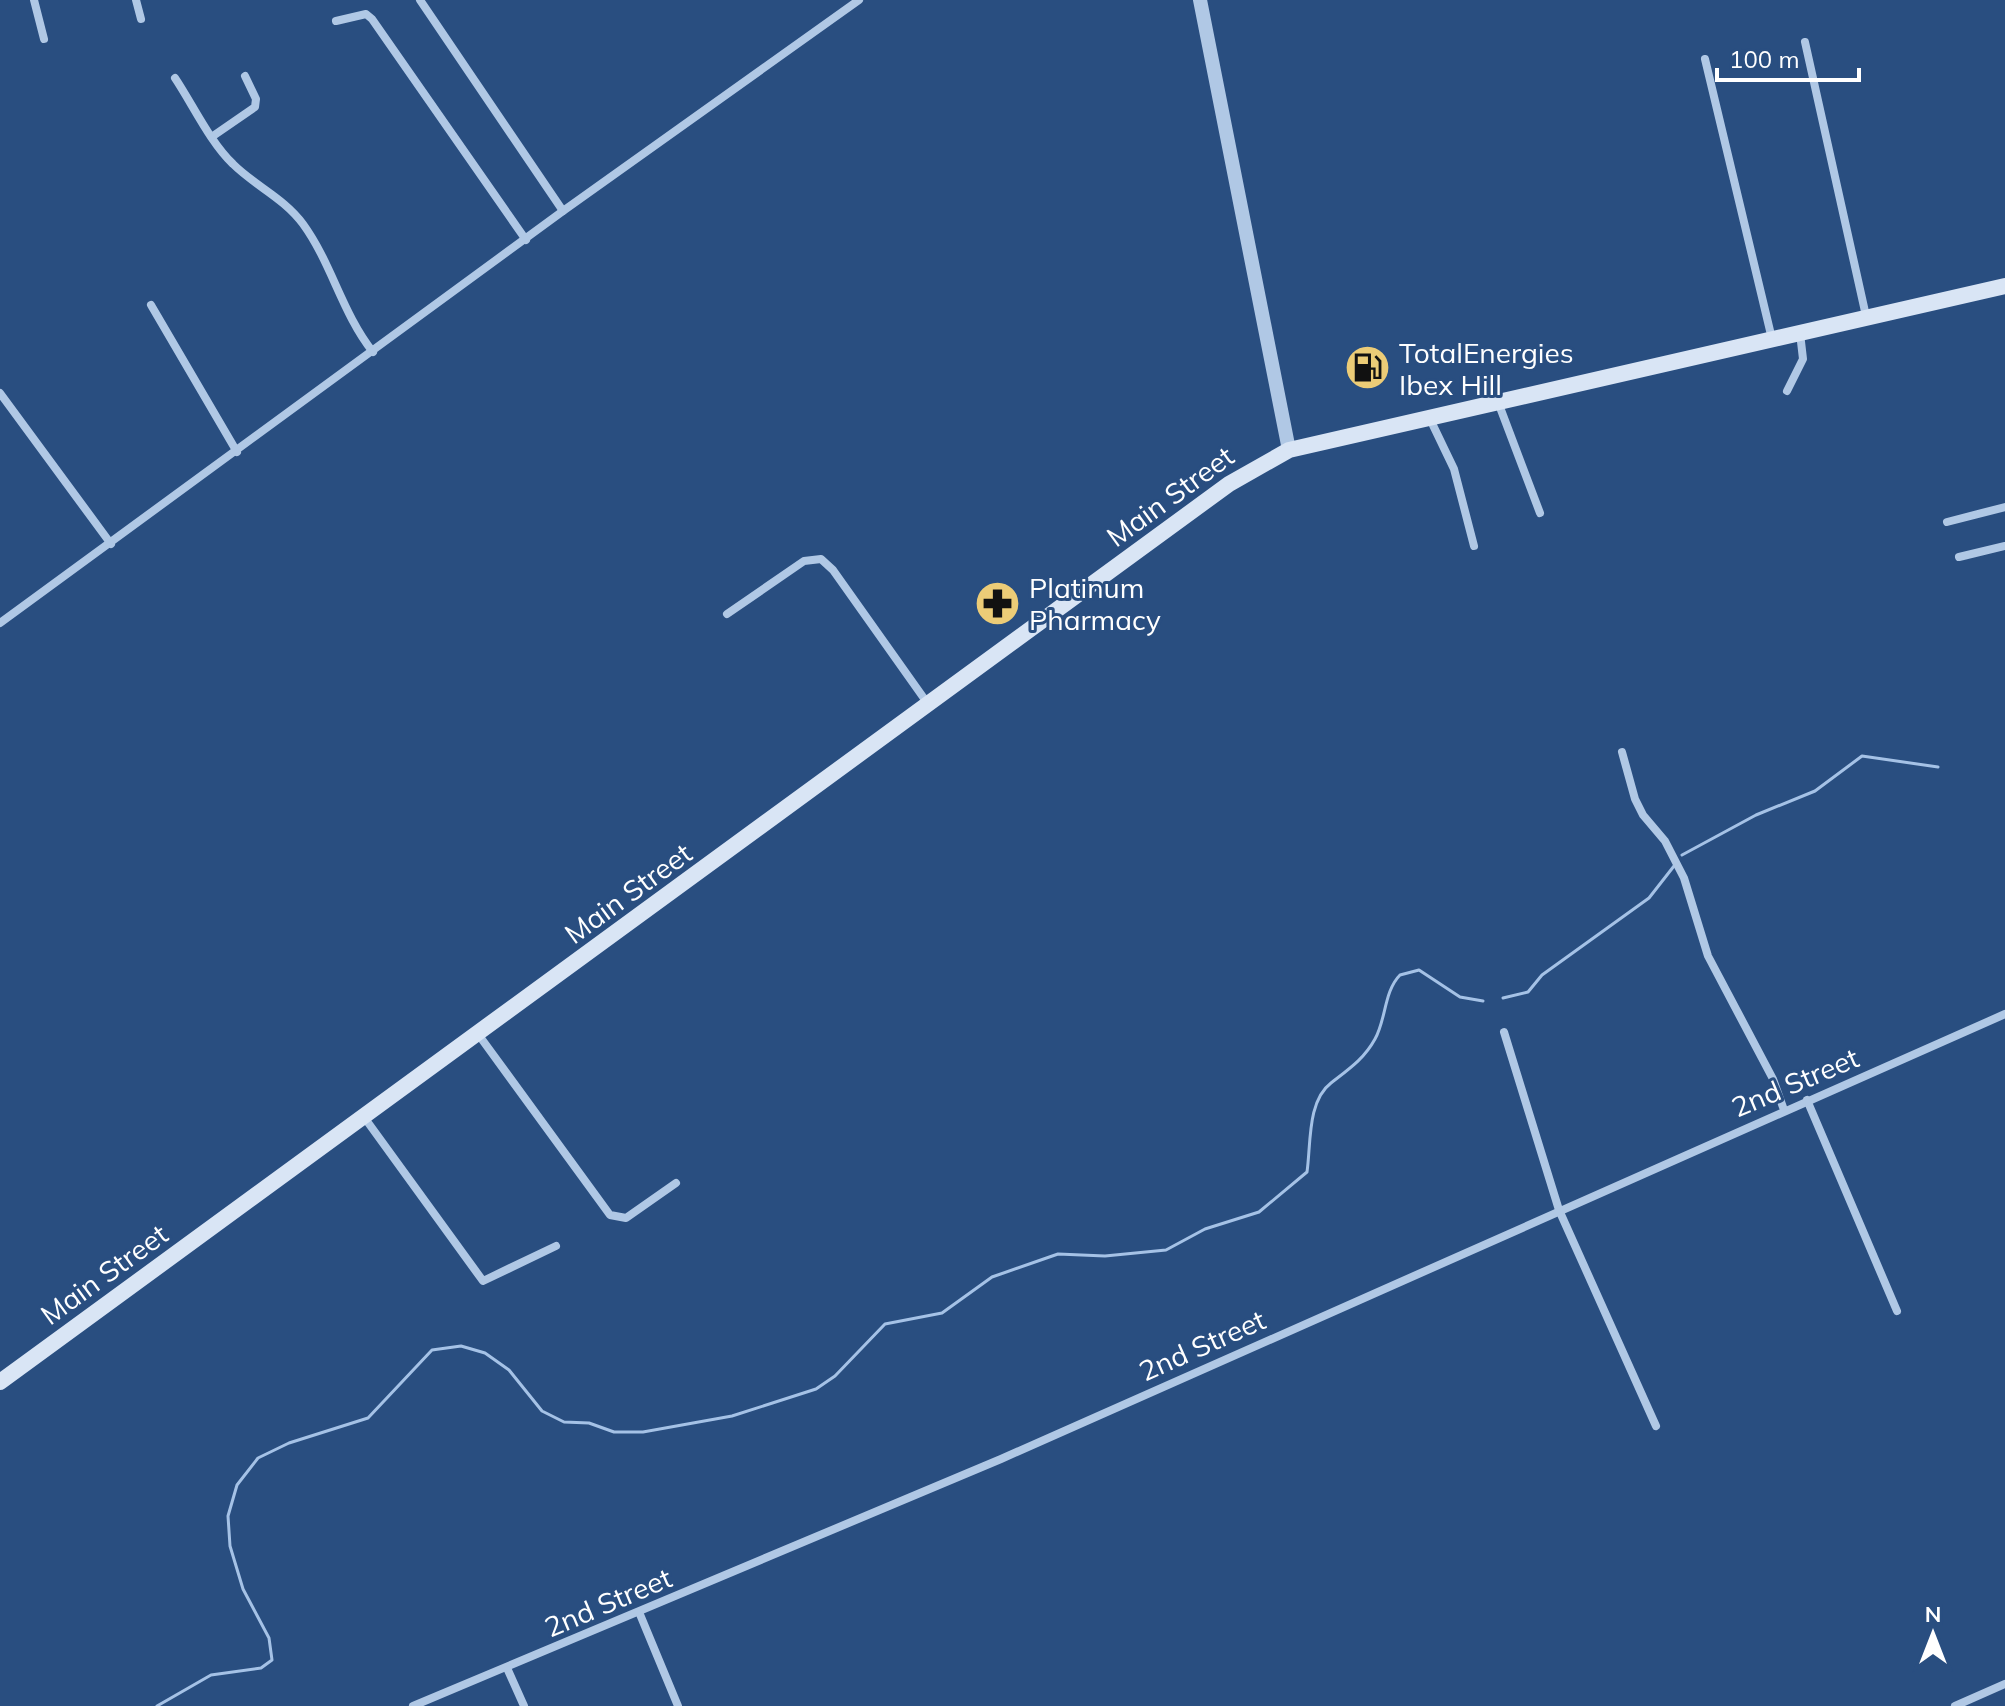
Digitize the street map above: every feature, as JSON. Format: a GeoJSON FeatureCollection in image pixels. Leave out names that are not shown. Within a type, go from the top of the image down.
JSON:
{"type":"FeatureCollection","features":[{"type":"Feature","properties":{"kind":"main road","name":"Main Street"},"geometry":{"type":"LineString","coordinates":[[0,1382],[1229,484],[1289,450],[2005,286]]}},
{"type":"Feature","properties":{"kind":"street"},"geometry":{"type":"LineString","coordinates":[[34,0],[44,39]]}},
{"type":"Feature","properties":{"kind":"street"},"geometry":{"type":"LineString","coordinates":[[136,0],[141,19]]}},
{"type":"Feature","properties":{"kind":"street"},"geometry":{"type":"LineString","coordinates":[[420,0],[563,211]]}},
{"type":"Feature","properties":{"kind":"street"},"geometry":{"type":"LineString","coordinates":[[0,623],[563,211],[859,0]]}},
{"type":"Feature","properties":{"kind":"street"},"geometry":{"type":"LineString","coordinates":[[1200,0],[1289,450]]}},
{"type":"Feature","properties":{"kind":"street"},"geometry":{"type":"LineString","coordinates":[[336,21],[366,14],[372,19],[526,240]]}},
{"type":"Feature","properties":{"kind":"street"},"geometry":{"type":"LineString","coordinates":[[1805,42],[1866,316]]}},
{"type":"Feature","properties":{"kind":"street"},"geometry":{"type":"LineString","coordinates":[[1705,59],[1772,339]]}},
{"type":"Feature","properties":{"kind":"street"},"geometry":{"type":"LineString","coordinates":[[213,136],[255,107],[256,99],[245,76]]}},
{"type":"Feature","properties":{"kind":"street"},"geometry":{"type":"LineString","coordinates":[[175,78],[232,164],[267,188],[300,220],[316,242],[347,313],[373,352]]}},
{"type":"Feature","properties":{"kind":"street"},"geometry":{"type":"LineString","coordinates":[[151,305],[237,452]]}},
{"type":"Feature","properties":{"kind":"street"},"geometry":{"type":"LineString","coordinates":[[1787,391],[1803,359],[1800,332]]}},
{"type":"Feature","properties":{"kind":"street"},"geometry":{"type":"LineString","coordinates":[[0,393],[111,544]]}},
{"type":"Feature","properties":{"kind":"street"},"geometry":{"type":"LineString","coordinates":[[1497,400],[1540,513]]}},
{"type":"Feature","properties":{"kind":"street"},"geometry":{"type":"LineString","coordinates":[[1429,417],[1454,469],[1474,546]]}},
{"type":"Feature","properties":{"kind":"street"},"geometry":{"type":"LineString","coordinates":[[1947,522],[2005,507]]}},
{"type":"Feature","properties":{"kind":"street"},"geometry":{"type":"LineString","coordinates":[[1959,557],[2005,546]]}},
{"type":"Feature","properties":{"kind":"street"},"geometry":{"type":"LineString","coordinates":[[727,614],[804,561],[821,559],[833,570],[929,704]]}},
{"type":"Feature","properties":{"kind":"street"},"geometry":{"type":"LineString","coordinates":[[1622,752],[1635,799],[1674,858],[1708,956],[1773,1079],[1784,1110]]}},
{"type":"Feature","properties":{"kind":"street","name":"2nd Street"},"geometry":{"type":"LineString","coordinates":[[413,1706],[1001,1459],[2005,1014]]}},
{"type":"Feature","properties":{"kind":"street"},"geometry":{"type":"LineString","coordinates":[[1504,1032],[1559,1210],[1656,1426]]}},
{"type":"Feature","properties":{"kind":"street"},"geometry":{"type":"LineString","coordinates":[[478,1034],[614,1218],[633,1215],[676,1183]]}},
{"type":"Feature","properties":{"kind":"street"},"geometry":{"type":"LineString","coordinates":[[1807,1100],[1897,1311]]}},
{"type":"Feature","properties":{"kind":"street"},"geometry":{"type":"LineString","coordinates":[[364,1117],[483,1281],[556,1246]]}},
{"type":"Feature","properties":{"kind":"street"},"geometry":{"type":"LineString","coordinates":[[639,1612],[678,1706]]}},
{"type":"Feature","properties":{"kind":"street"},"geometry":{"type":"LineString","coordinates":[[507,1668],[524,1706]]}},
{"type":"Feature","properties":{"kind":"street"},"geometry":{"type":"LineString","coordinates":[[1955,1706],[2005,1684]]}},
{"type":"Feature","properties":{"kind":"waterway"},"geometry":{"type":"LineString","coordinates":[[1682,855],[1756,815],[1815,791],[1862,756],[1938,767]]}},
{"type":"Feature","properties":{"kind":"waterway"},"geometry":{"type":"LineString","coordinates":[[1503,998],[1528,992],[1542,975],[1649,898],[1674,866]]}},
{"type":"Feature","properties":{"kind":"waterway"},"geometry":{"type":"LineString","coordinates":[[157,1706],[211,1675],[261,1668],[272,1660],[269,1638],[243,1589],[230,1546],[228,1516],[237,1485],[258,1458],[289,1443],[368,1418],[432,1350],[461,1346],[485,1353],[509,1370],[542,1411],[564,1422],[589,1423],[614,1432],[643,1432],[732,1416],[816,1389],[835,1376],[885,1324],[942,1313],[992,1277],[1058,1254],[1105,1256],[1166,1250],[1205,1229],[1259,1212],[1307,1172],[1312,1124],[1318,1101],[1323,1091],[1371,1046],[1379,1031],[1391,989],[1400,975],[1419,970],[1460,997],[1483,1001]]}},
{"type":"Feature","properties":{"kind":"place","name":"TotalEnergies Ibex Hill"},"geometry":{"type":"Point","coordinates":[1368,368]}},
{"type":"Feature","properties":{"kind":"place","name":"Platinum Pharmacy"},"geometry":{"type":"Point","coordinates":[998,603]}}]}
